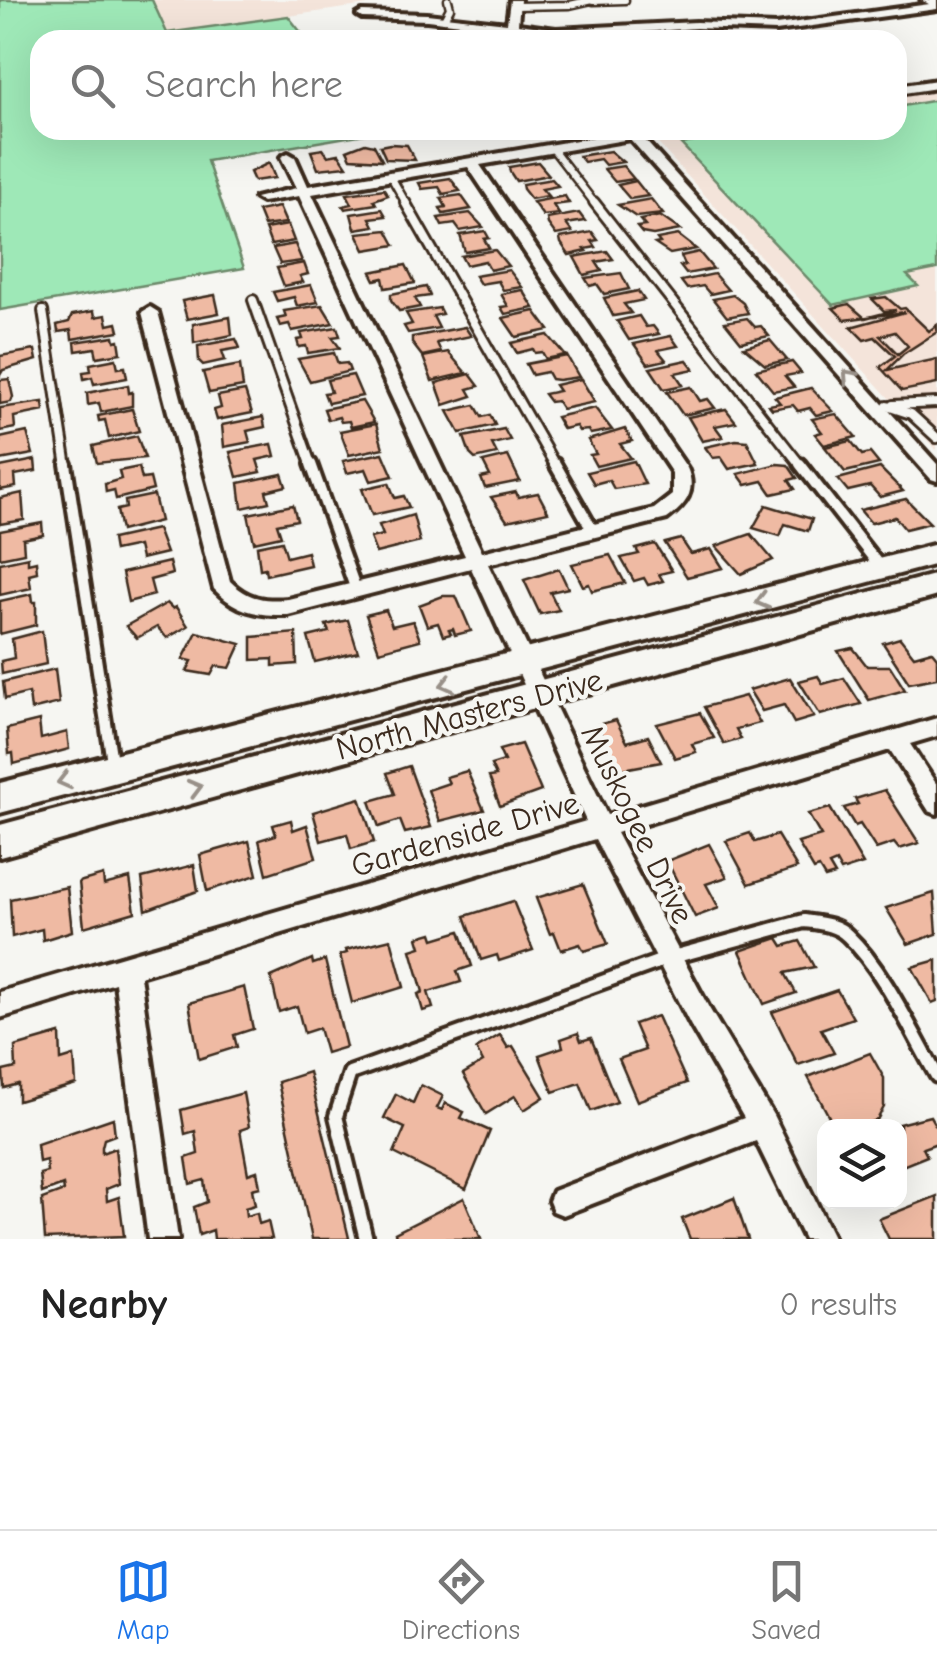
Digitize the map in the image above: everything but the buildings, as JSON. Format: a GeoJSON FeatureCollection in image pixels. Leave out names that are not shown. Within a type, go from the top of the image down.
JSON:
{"type":"FeatureCollection","features":[{"type":"Feature","properties":{"kind":"main road","name":"North Masters Drive"},"geometry":{"type":"LineString","coordinates":[[0,798],[937,554]]}},
{"type":"Feature","properties":{"kind":"main road","name":"North Masters Drive"},"geometry":{"type":"LineString","coordinates":[[0,841],[937,585]]}},
{"type":"Feature","properties":{"kind":"street"},"geometry":{"type":"LineString","coordinates":[[376,0],[386,16]]}},
{"type":"Feature","properties":{"kind":"street"},"geometry":{"type":"LineString","coordinates":[[928,0],[937,5]]}},
{"type":"Feature","properties":{"kind":"street"},"geometry":{"type":"LineString","coordinates":[[512,26],[515,3]]}},
{"type":"Feature","properties":{"kind":"street"},"geometry":{"type":"LineString","coordinates":[[605,30],[696,25],[776,28],[937,5]]}},
{"type":"Feature","properties":{"kind":"street"},"geometry":{"type":"LineString","coordinates":[[362,15],[550,30]]}},
{"type":"Feature","properties":{"kind":"street"},"geometry":{"type":"LineString","coordinates":[[907,88],[937,84]]}},
{"type":"Feature","properties":{"kind":"street"},"geometry":{"type":"LineString","coordinates":[[262,198],[592,140]]}},
{"type":"Feature","properties":{"kind":"street"},"geometry":{"type":"LineString","coordinates":[[638,140],[935,467]]}},
{"type":"Feature","properties":{"kind":"street","name":"Muskogee Drive"},"geometry":{"type":"LineString","coordinates":[[288,157],[602,827],[669,958],[763,1125],[819,1239]]}},
{"type":"Feature","properties":{"kind":"street"},"geometry":{"type":"LineString","coordinates":[[150,312],[221,584],[236,600],[260,609],[288,607],[660,514],[679,502],[685,488],[680,472],[472,162]]}},
{"type":"Feature","properties":{"kind":"street","name":"Gardenside Drive"},"geometry":{"type":"LineString","coordinates":[[0,1006],[937,727]]}},
{"type":"Feature","properties":{"kind":"street"},"geometry":{"type":"LineString","coordinates":[[895,740],[937,804]]}},
{"type":"Feature","properties":{"kind":"street"},"geometry":{"type":"LineString","coordinates":[[126,968],[163,1239]]}},
{"type":"Feature","properties":{"kind":"street"},"geometry":{"type":"LineString","coordinates":[[563,1200],[763,1125]]}},
{"type":"Feature","properties":{"kind":"lane"},"geometry":{"type":"LineString","coordinates":[[444,19],[450,8],[448,0]]}},
{"type":"Feature","properties":{"kind":"lane"},"geometry":{"type":"LineString","coordinates":[[515,3],[625,0]]}},
{"type":"Feature","properties":{"kind":"lane"},"geometry":{"type":"LineString","coordinates":[[552,148],[881,569]]}},
{"type":"Feature","properties":{"kind":"lane"},"geometry":{"type":"LineString","coordinates":[[390,176],[593,531]]}},
{"type":"Feature","properties":{"kind":"lane"},"geometry":{"type":"LineString","coordinates":[[253,300],[356,590]]}},
{"type":"Feature","properties":{"kind":"lane"},"geometry":{"type":"LineString","coordinates":[[43,312],[113,769]]}},
{"type":"Feature","properties":{"kind":"lane"},"geometry":{"type":"LineString","coordinates":[[882,407],[937,403]]}},
{"type":"Feature","properties":{"kind":"lane"},"geometry":{"type":"LineString","coordinates":[[882,407],[911,414],[937,438]]}},
{"type":"Feature","properties":{"kind":"lane"},"geometry":{"type":"LineString","coordinates":[[366,1239],[336,1116],[350,1073],[669,958],[788,923],[826,924],[847,934],[884,986],[937,1076]]}},
{"type":"Feature","properties":{"kind":"shaded area"},"geometry":{"type":"Polygon","coordinates":[[[152,0],[363,0],[367,5],[188,30],[165,30],[152,0]]]}},
{"type":"Feature","properties":{"kind":"shaded area"},"geometry":{"type":"Polygon","coordinates":[[[937,89],[937,451],[655,140],[907,140],[907,94],[937,89]]]}},
{"type":"Feature","properties":{"kind":"green space"},"geometry":{"type":"Polygon","coordinates":[[[0,0],[152,0],[166,30],[30,30],[30,140],[330,140],[207,161],[244,268],[0,310],[0,0]]]}},
{"type":"Feature","properties":{"kind":"green space"},"geometry":{"type":"Polygon","coordinates":[[[288,16],[299,30],[188,30],[288,16]]]}},
{"type":"Feature","properties":{"kind":"green space"},"geometry":{"type":"Polygon","coordinates":[[[937,100],[937,269],[907,275],[918,286],[833,305],[681,144],[705,140],[907,140],[907,105],[937,100]]]}}]}
